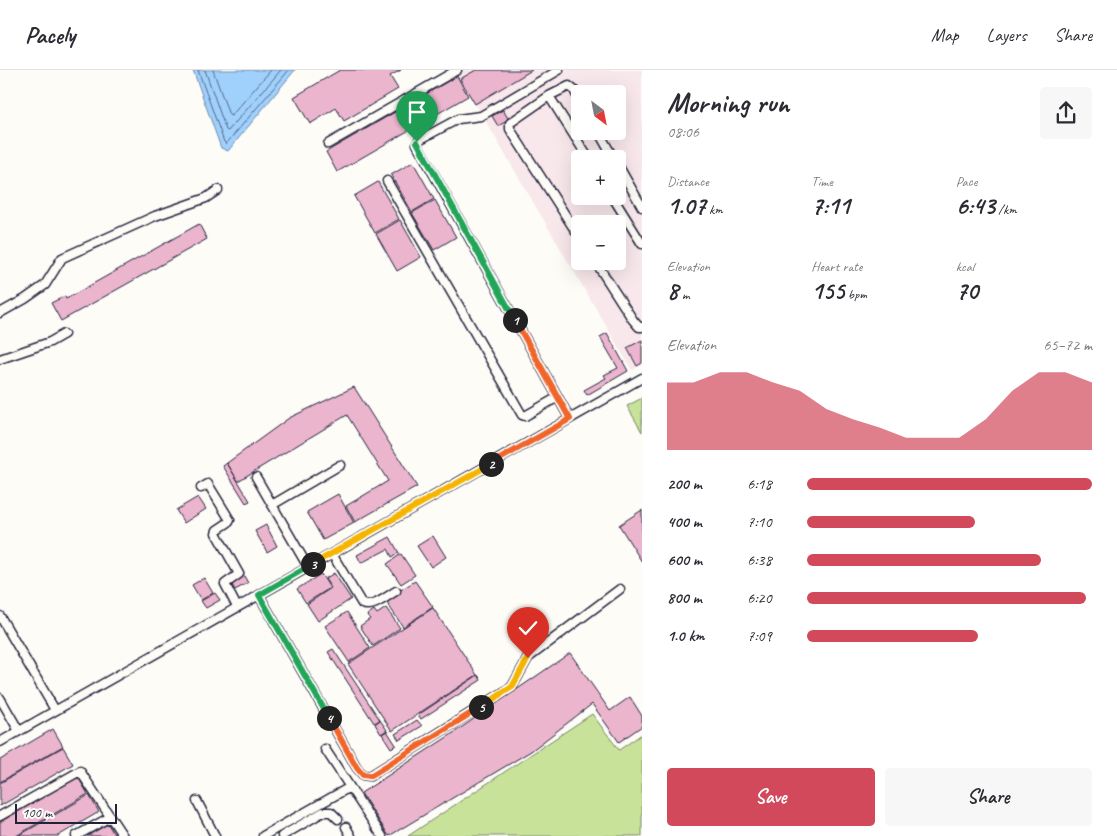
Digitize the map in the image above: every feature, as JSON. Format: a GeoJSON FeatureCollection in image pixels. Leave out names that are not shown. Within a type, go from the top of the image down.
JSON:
{"type":"FeatureCollection","features":[{"type":"Feature","properties":{"kind":"street"},"geometry":{"type":"LineString","coordinates":[[559,70],[481,116],[458,119],[419,140],[417,144],[570,419]]}},
{"type":"Feature","properties":{"kind":"street"},"geometry":{"type":"LineString","coordinates":[[328,144],[454,71]]}},
{"type":"Feature","properties":{"kind":"street"},"geometry":{"type":"LineString","coordinates":[[571,88],[569,86],[549,96],[514,119],[510,124],[510,129],[571,224]]}},
{"type":"Feature","properties":{"kind":"street"},"geometry":{"type":"LineString","coordinates":[[549,96],[583,150]]}},
{"type":"Feature","properties":{"kind":"street"},"geometry":{"type":"LineString","coordinates":[[626,179],[642,207]]}},
{"type":"Feature","properties":{"kind":"street"},"geometry":{"type":"LineString","coordinates":[[388,181],[522,415],[525,416],[558,397]]}},
{"type":"Feature","properties":{"kind":"street"},"geometry":{"type":"LineString","coordinates":[[0,313],[45,285],[62,258],[155,216],[206,198],[218,190]]}},
{"type":"Feature","properties":{"kind":"street"},"geometry":{"type":"LineString","coordinates":[[618,205],[642,244]]}},
{"type":"Feature","properties":{"kind":"street"},"geometry":{"type":"LineString","coordinates":[[601,270],[633,320],[640,328],[642,327]]}},
{"type":"Feature","properties":{"kind":"street"},"geometry":{"type":"LineString","coordinates":[[0,359],[50,342],[64,334]]}},
{"type":"Feature","properties":{"kind":"street"},"geometry":{"type":"LineString","coordinates":[[0,742],[642,378]]}},
{"type":"Feature","properties":{"kind":"street"},"geometry":{"type":"LineString","coordinates":[[272,505],[340,465]]}},
{"type":"Feature","properties":{"kind":"street"},"geometry":{"type":"LineString","coordinates":[[256,477],[308,567]]}},
{"type":"Feature","properties":{"kind":"street"},"geometry":{"type":"LineString","coordinates":[[201,488],[208,484],[230,520],[216,533],[239,574],[225,584],[237,607]]}},
{"type":"Feature","properties":{"kind":"street"},"geometry":{"type":"LineString","coordinates":[[332,554],[362,604],[366,606],[372,604],[396,591]]}},
{"type":"Feature","properties":{"kind":"street"},"geometry":{"type":"LineString","coordinates":[[259,595],[357,768],[363,775],[370,776],[512,687],[528,658],[620,589]]}},
{"type":"Feature","properties":{"kind":"street"},"geometry":{"type":"LineString","coordinates":[[0,616],[55,710]]}},
{"type":"Feature","properties":{"kind":"street"},"geometry":{"type":"LineString","coordinates":[[0,698],[19,731]]}},
{"type":"Feature","properties":{"kind":"street"},"geometry":{"type":"LineString","coordinates":[[325,749],[382,836]]}},
{"type":"Feature","properties":{"kind":"street"},"geometry":{"type":"LineString","coordinates":[[0,816],[80,771],[123,836]]}},
{"type":"Feature","properties":{"kind":"street"},"geometry":{"type":"LineString","coordinates":[[263,836],[350,787]]}},
{"type":"Feature","properties":{"kind":"street"},"geometry":{"type":"LineString","coordinates":[[197,800],[215,836]]}},
{"type":"Feature","properties":{"kind":"street"},"geometry":{"type":"LineString","coordinates":[[282,836],[323,812],[331,812],[338,819]]}},
{"type":"Feature","properties":{"kind":"street"},"geometry":{"type":"LineString","coordinates":[[76,836],[110,817]]}},
{"type":"Feature","properties":{"kind":"street"},"geometry":{"type":"LineString","coordinates":[[346,827],[351,836]]}},
{"type":"Feature","properties":{"kind":"shaded area"},"geometry":{"type":"Polygon","coordinates":[[[464,70],[642,70],[642,365],[632,370],[573,270],[626,270],[626,215],[571,215],[571,266],[458,74],[464,70]]]}},
{"type":"Feature","properties":{"kind":"green space"},"geometry":{"type":"Polygon","coordinates":[[[642,398],[642,432],[627,406],[642,398]]]}},
{"type":"Feature","properties":{"kind":"green space"},"geometry":{"type":"Polygon","coordinates":[[[592,714],[619,750],[642,734],[642,836],[408,836],[592,714]]]}},
{"type":"Feature","properties":{"kind":"water"},"geometry":{"type":"Polygon","coordinates":[[[193,70],[295,70],[228,151],[221,148],[193,70]]]}},
{"type":"Feature","properties":{"kind":"building"},"geometry":{"type":"Polygon","coordinates":[[[340,70],[401,70],[390,76],[398,89],[344,121],[336,108],[310,124],[294,97],[340,70]]]}},
{"type":"Feature","properties":{"kind":"building"},"geometry":{"type":"Polygon","coordinates":[[[476,70],[532,70],[475,104],[460,79],[476,70]]]}},
{"type":"Feature","properties":{"kind":"building"},"geometry":{"type":"Polygon","coordinates":[[[457,76],[468,96],[337,172],[326,152],[457,76]]]}},
{"type":"Feature","properties":{"kind":"building"},"geometry":{"type":"Polygon","coordinates":[[[503,110],[509,120],[498,126],[492,116],[503,110]]]}},
{"type":"Feature","properties":{"kind":"building"},"geometry":{"type":"Polygon","coordinates":[[[413,162],[434,199],[412,212],[391,175],[413,162]]]}},
{"type":"Feature","properties":{"kind":"building"},"geometry":{"type":"Polygon","coordinates":[[[378,182],[399,219],[375,233],[354,196],[378,182]]]}},
{"type":"Feature","properties":{"kind":"building"},"geometry":{"type":"Polygon","coordinates":[[[435,200],[456,237],[434,250],[412,213],[435,200]]]}},
{"type":"Feature","properties":{"kind":"building"},"geometry":{"type":"Polygon","coordinates":[[[400,220],[421,257],[397,271],[376,234],[400,220]]]}},
{"type":"Feature","properties":{"kind":"building"},"geometry":{"type":"Polygon","coordinates":[[[199,224],[207,239],[61,321],[51,303],[65,296],[66,299],[199,224]]]}},
{"type":"Feature","properties":{"kind":"building"},"geometry":{"type":"Polygon","coordinates":[[[607,333],[628,371],[587,395],[584,390],[606,378],[604,375],[618,368],[600,337],[607,333]]]}},
{"type":"Feature","properties":{"kind":"building"},"geometry":{"type":"Polygon","coordinates":[[[642,340],[642,363],[637,366],[627,348],[642,340]]]}},
{"type":"Feature","properties":{"kind":"building"},"geometry":{"type":"Polygon","coordinates":[[[354,387],[417,487],[355,522],[346,506],[388,481],[347,415],[238,481],[227,463],[289,418],[354,387]]]}},
{"type":"Feature","properties":{"kind":"building"},"geometry":{"type":"Polygon","coordinates":[[[227,463],[250,501],[246,503],[223,466],[227,463]]]}},
{"type":"Feature","properties":{"kind":"building"},"geometry":{"type":"Polygon","coordinates":[[[338,494],[354,523],[323,540],[307,512],[338,494]]]}},
{"type":"Feature","properties":{"kind":"building"},"geometry":{"type":"Polygon","coordinates":[[[198,497],[206,509],[184,523],[176,510],[198,497]]]}},
{"type":"Feature","properties":{"kind":"building"},"geometry":{"type":"Polygon","coordinates":[[[642,510],[642,562],[619,525],[642,510]]]}},
{"type":"Feature","properties":{"kind":"building"},"geometry":{"type":"Polygon","coordinates":[[[266,525],[277,546],[267,552],[255,531],[266,525]]]}},
{"type":"Feature","properties":{"kind":"building"},"geometry":{"type":"Polygon","coordinates":[[[433,536],[446,557],[431,567],[417,546],[433,536]]]}},
{"type":"Feature","properties":{"kind":"building"},"geometry":{"type":"Polygon","coordinates":[[[390,537],[399,553],[392,557],[388,549],[361,563],[357,555],[390,537]]]}},
{"type":"Feature","properties":{"kind":"building"},"geometry":{"type":"Polygon","coordinates":[[[401,554],[415,575],[401,584],[387,564],[401,554]]]}},
{"type":"Feature","properties":{"kind":"building"},"geometry":{"type":"Polygon","coordinates":[[[334,573],[351,599],[318,621],[307,604],[331,588],[325,579],[334,573]]]}},
{"type":"Feature","properties":{"kind":"building"},"geometry":{"type":"Polygon","coordinates":[[[321,574],[330,588],[306,603],[297,589],[321,574]]]}},
{"type":"Feature","properties":{"kind":"building"},"geometry":{"type":"Polygon","coordinates":[[[244,576],[248,583],[235,590],[231,583],[244,576]]]}},
{"type":"Feature","properties":{"kind":"building"},"geometry":{"type":"Polygon","coordinates":[[[204,578],[213,593],[201,600],[192,585],[204,578]]]}},
{"type":"Feature","properties":{"kind":"building"},"geometry":{"type":"Polygon","coordinates":[[[415,581],[433,607],[403,627],[385,600],[415,581]]]}},
{"type":"Feature","properties":{"kind":"building"},"geometry":{"type":"Polygon","coordinates":[[[215,593],[220,600],[206,608],[201,601],[215,593]]]}},
{"type":"Feature","properties":{"kind":"building"},"geometry":{"type":"Polygon","coordinates":[[[386,608],[400,628],[373,646],[360,626],[370,619],[367,615],[374,610],[377,614],[386,608]]]}},
{"type":"Feature","properties":{"kind":"building"},"geometry":{"type":"Polygon","coordinates":[[[433,608],[477,675],[392,731],[348,664],[433,608]]]}},
{"type":"Feature","properties":{"kind":"building"},"geometry":{"type":"Polygon","coordinates":[[[347,612],[370,648],[349,662],[325,626],[347,612]]]}},
{"type":"Feature","properties":{"kind":"building"},"geometry":{"type":"Polygon","coordinates":[[[333,649],[380,720],[374,723],[328,652],[333,649]]]}},
{"type":"Feature","properties":{"kind":"building"},"geometry":{"type":"Polygon","coordinates":[[[570,653],[610,711],[630,697],[642,716],[642,726],[619,742],[592,704],[531,751],[389,836],[361,793],[449,736],[570,653]]]}},
{"type":"Feature","properties":{"kind":"building"},"geometry":{"type":"Polygon","coordinates":[[[478,675],[481,680],[421,719],[418,715],[478,675]]]}},
{"type":"Feature","properties":{"kind":"building"},"geometry":{"type":"Polygon","coordinates":[[[380,720],[387,730],[381,734],[375,724],[380,720]]]}},
{"type":"Feature","properties":{"kind":"building"},"geometry":{"type":"Polygon","coordinates":[[[417,720],[422,726],[399,740],[395,734],[417,720]]]}},
{"type":"Feature","properties":{"kind":"building"},"geometry":{"type":"Polygon","coordinates":[[[53,729],[63,746],[0,782],[0,760],[53,729]]]}},
{"type":"Feature","properties":{"kind":"building"},"geometry":{"type":"Polygon","coordinates":[[[387,731],[396,745],[391,748],[382,734],[387,731]]]}},
{"type":"Feature","properties":{"kind":"building"},"geometry":{"type":"Polygon","coordinates":[[[63,747],[73,764],[0,806],[0,783],[63,747]]]}},
{"type":"Feature","properties":{"kind":"building"},"geometry":{"type":"Polygon","coordinates":[[[78,777],[88,794],[16,836],[0,836],[0,822],[78,777]]]}},
{"type":"Feature","properties":{"kind":"building"},"geometry":{"type":"Polygon","coordinates":[[[89,795],[99,812],[58,836],[18,836],[89,795]]]}},
{"type":"Feature","properties":{"kind":"building"},"geometry":{"type":"Polygon","coordinates":[[[108,824],[115,836],[87,836],[108,824]]]}},
{"type":"Feature","properties":{"kind":"route"},"geometry":{"type":"LineString","coordinates":[[417,142],[570,419],[259,595],[357,768],[363,775],[370,776],[512,687],[528,658]]}}]}
